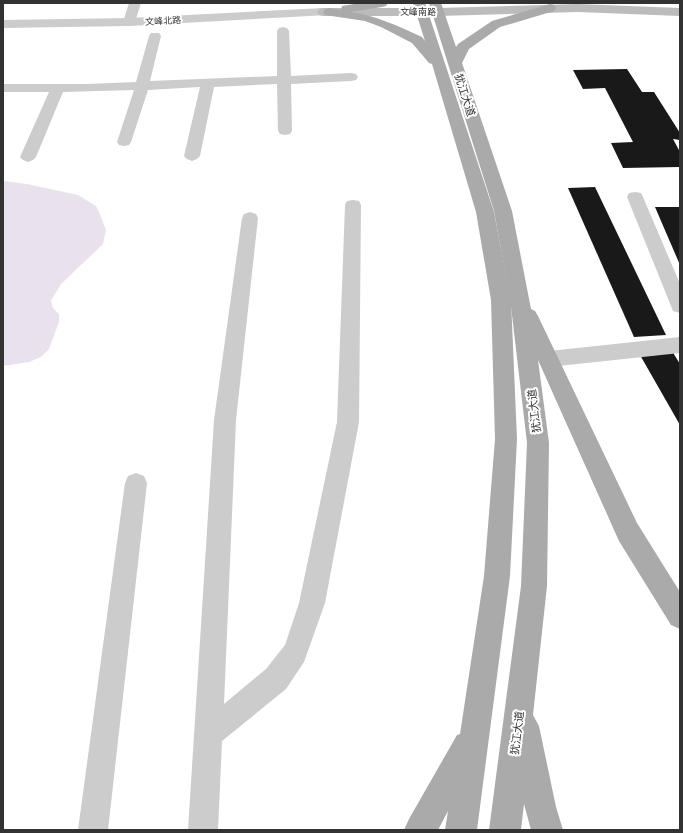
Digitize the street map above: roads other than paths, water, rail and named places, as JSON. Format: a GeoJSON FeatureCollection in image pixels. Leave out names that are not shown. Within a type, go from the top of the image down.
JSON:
{"type":"FeatureCollection","features":[{"type":"Feature","properties":{"kind":"main road"},"geometry":{"type":"LineString","coordinates":[[328,11],[382,3]]}},
{"type":"Feature","properties":{"kind":"main road","name":"文峰南路"},"geometry":{"type":"LineString","coordinates":[[328,11],[467,3]]}},
{"type":"Feature","properties":{"kind":"main road"},"geometry":{"type":"LineString","coordinates":[[671,3],[680,4]]}},
{"type":"Feature","properties":{"kind":"main road","name":"文峰南路"},"geometry":{"type":"LineString","coordinates":[[428,6],[628,9],[680,12]]}},
{"type":"Feature","properties":{"kind":"main road","name":"犹江大道"},"geometry":{"type":"LineString","coordinates":[[428,6],[446,63],[503,211],[520,298],[538,443],[534,586],[505,830]]}},
{"type":"Feature","properties":{"kind":"main road"},"geometry":{"type":"LineString","coordinates":[[328,11],[367,18],[385,24],[417,40],[446,63],[463,47],[496,24],[550,8]]}},
{"type":"Feature","properties":{"kind":"main road","name":"犹江大道"},"geometry":{"type":"LineString","coordinates":[[446,63],[466,148],[484,212],[501,300],[506,439],[496,576],[461,830]]}},
{"type":"Feature","properties":{"kind":"main road"},"geometry":{"type":"LineString","coordinates":[[520,298],[628,532],[680,616]]}},
{"type":"Feature","properties":{"kind":"main road"},"geometry":{"type":"LineString","coordinates":[[520,707],[540,807],[547,830]]}},
{"type":"Feature","properties":{"kind":"main road"},"geometry":{"type":"LineString","coordinates":[[420,830],[474,735]]}},
{"type":"Feature","properties":{"kind":"street"},"geometry":{"type":"LineString","coordinates":[[129,22],[135,3]]}},
{"type":"Feature","properties":{"kind":"street","name":"文峰北路"},"geometry":{"type":"LineString","coordinates":[[3,24],[129,22],[328,11]]}},
{"type":"Feature","properties":{"kind":"street"},"geometry":{"type":"LineString","coordinates":[[283,31],[285,131]]}},
{"type":"Feature","properties":{"kind":"street"},"geometry":{"type":"LineString","coordinates":[[124,142],[142,86],[155,36]]}},
{"type":"Feature","properties":{"kind":"street"},"geometry":{"type":"LineString","coordinates":[[3,88],[142,86],[351,77]]}},
{"type":"Feature","properties":{"kind":"street"},"geometry":{"type":"LineString","coordinates":[[192,156],[208,83]]}},
{"type":"Feature","properties":{"kind":"street"},"geometry":{"type":"LineString","coordinates":[[28,157],[58,88]]}},
{"type":"Feature","properties":{"kind":"street"},"geometry":{"type":"LineString","coordinates":[[635,197],[680,306]]}},
{"type":"Feature","properties":{"kind":"street"},"geometry":{"type":"LineString","coordinates":[[208,734],[276,679],[295,653],[312,603],[348,422],[353,205]]}},
{"type":"Feature","properties":{"kind":"street"},"geometry":{"type":"LineString","coordinates":[[203,830],[225,420],[250,218]]}},
{"type":"Feature","properties":{"kind":"street"},"geometry":{"type":"LineString","coordinates":[[549,359],[680,345]]}},
{"type":"Feature","properties":{"kind":"street"},"geometry":{"type":"LineString","coordinates":[[93,830],[136,483]]}}]}
